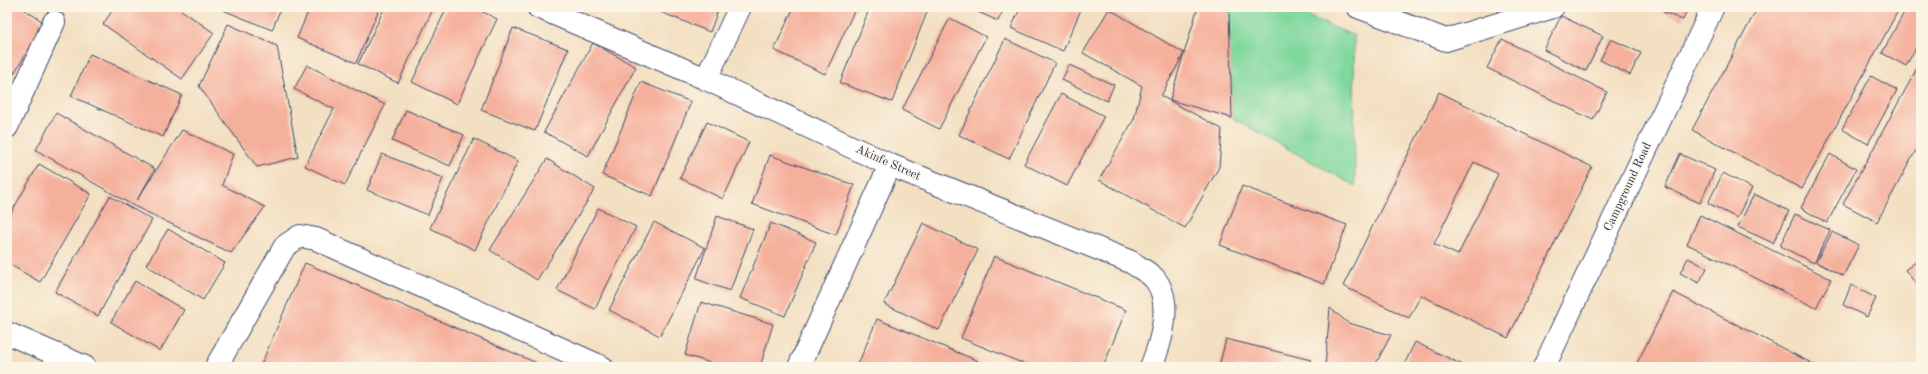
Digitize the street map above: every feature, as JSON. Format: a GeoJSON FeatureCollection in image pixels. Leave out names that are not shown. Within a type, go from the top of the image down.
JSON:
{"type":"FeatureCollection","features":[{"type":"Feature","properties":{"kind":"street","name":"Akinfe Street"},"geometry":{"type":"LineString","coordinates":[[538,7],[706,79],[890,165],[1131,262],[1154,278],[1162,293],[1164,319],[1159,348],[1151,367]]}},
{"type":"Feature","properties":{"kind":"street"},"geometry":{"type":"LineString","coordinates":[[706,79],[740,7]]}},
{"type":"Feature","properties":{"kind":"street"},"geometry":{"type":"LineString","coordinates":[[1358,7],[1446,40],[1553,7]]}},
{"type":"Feature","properties":{"kind":"street","name":"Campground Road"},"geometry":{"type":"LineString","coordinates":[[1544,367],[1713,7]]}},
{"type":"Feature","properties":{"kind":"street"},"geometry":{"type":"LineString","coordinates":[[7,127],[54,22]]}},
{"type":"Feature","properties":{"kind":"street"},"geometry":{"type":"LineString","coordinates":[[800,367],[890,165]]}},
{"type":"Feature","properties":{"kind":"street"},"geometry":{"type":"LineString","coordinates":[[216,367],[285,246],[300,236],[316,239],[602,367]]}},
{"type":"Feature","properties":{"kind":"street"},"geometry":{"type":"LineString","coordinates":[[7,333],[85,367]]}},
{"type":"Feature","properties":{"kind":"green space"},"geometry":{"type":"Polygon","coordinates":[[[1228,7],[1287,7],[1354,36],[1355,186],[1232,118],[1228,7]]]}},
{"type":"Feature","properties":{"kind":"building"},"geometry":{"type":"Polygon","coordinates":[[[7,7],[20,7],[45,23],[13,75],[7,72],[7,7]]]}},
{"type":"Feature","properties":{"kind":"building"},"geometry":{"type":"Polygon","coordinates":[[[115,7],[177,7],[214,33],[182,79],[103,24],[115,7]]]}},
{"type":"Feature","properties":{"kind":"building"},"geometry":{"type":"Polygon","coordinates":[[[224,7],[281,8],[272,30],[223,10],[224,7]]]}},
{"type":"Feature","properties":{"kind":"building"},"geometry":{"type":"Polygon","coordinates":[[[287,7],[297,7],[295,11],[287,7]]]}},
{"type":"Feature","properties":{"kind":"building"},"geometry":{"type":"Polygon","coordinates":[[[310,7],[380,7],[356,63],[297,38],[310,7]]]}},
{"type":"Feature","properties":{"kind":"building"},"geometry":{"type":"Polygon","coordinates":[[[385,7],[434,7],[398,83],[358,64],[385,7]]]}},
{"type":"Feature","properties":{"kind":"building"},"geometry":{"type":"Polygon","coordinates":[[[447,7],[473,7],[497,19],[457,104],[412,82],[447,7]]]}},
{"type":"Feature","properties":{"kind":"building"},"geometry":{"type":"Polygon","coordinates":[[[648,7],[719,7],[710,32],[648,7]]]}},
{"type":"Feature","properties":{"kind":"building"},"geometry":{"type":"Polygon","coordinates":[[[794,7],[856,7],[825,74],[774,50],[794,7]]]}},
{"type":"Feature","properties":{"kind":"building"},"geometry":{"type":"Polygon","coordinates":[[[870,7],[929,7],[892,102],[840,83],[870,7]]]}},
{"type":"Feature","properties":{"kind":"building"},"geometry":{"type":"Polygon","coordinates":[[[967,7],[1005,7],[998,21],[967,7]]]}},
{"type":"Feature","properties":{"kind":"building"},"geometry":{"type":"Polygon","coordinates":[[[1021,7],[1082,7],[1063,51],[1011,28],[1021,7]]]}},
{"type":"Feature","properties":{"kind":"building"},"geometry":{"type":"Polygon","coordinates":[[[1198,7],[1215,7],[1229,11],[1232,118],[1170,100],[1198,7]]]}},
{"type":"Feature","properties":{"kind":"building"},"geometry":{"type":"Polygon","coordinates":[[[1665,7],[1688,7],[1683,20],[1663,12],[1665,7]]]}},
{"type":"Feature","properties":{"kind":"building"},"geometry":{"type":"Polygon","coordinates":[[[1758,7],[1900,7],[1802,189],[1692,130],[1758,7]]]}},
{"type":"Feature","properties":{"kind":"building"},"geometry":{"type":"Polygon","coordinates":[[[1907,7],[1921,7],[1921,38],[1906,66],[1882,53],[1907,7]]]}},
{"type":"Feature","properties":{"kind":"building"},"geometry":{"type":"Polygon","coordinates":[[[1109,9],[1184,53],[1161,96],[1222,129],[1219,167],[1185,228],[1099,180],[1134,119],[1142,86],[1083,53],[1109,9]]]}},
{"type":"Feature","properties":{"kind":"building"},"geometry":{"type":"Polygon","coordinates":[[[1561,16],[1603,36],[1586,71],[1544,50],[1561,16]]]}},
{"type":"Feature","properties":{"kind":"building"},"geometry":{"type":"Polygon","coordinates":[[[950,18],[986,37],[939,129],[902,110],[950,18]]]}},
{"type":"Feature","properties":{"kind":"building"},"geometry":{"type":"Polygon","coordinates":[[[228,24],[277,46],[298,157],[257,167],[199,86],[228,24]]]}},
{"type":"Feature","properties":{"kind":"building"},"geometry":{"type":"Polygon","coordinates":[[[513,28],[568,49],[535,131],[481,110],[513,28]]]}},
{"type":"Feature","properties":{"kind":"building"},"geometry":{"type":"Polygon","coordinates":[[[1005,39],[1055,63],[1009,159],[959,135],[1005,39]]]}},
{"type":"Feature","properties":{"kind":"building"},"geometry":{"type":"Polygon","coordinates":[[[1502,39],[1607,92],[1593,120],[1487,68],[1502,39]]]}},
{"type":"Feature","properties":{"kind":"building"},"geometry":{"type":"Polygon","coordinates":[[[1611,39],[1641,53],[1630,75],[1600,60],[1611,39]]]}},
{"type":"Feature","properties":{"kind":"building"},"geometry":{"type":"Polygon","coordinates":[[[593,43],[636,67],[588,156],[544,132],[593,43]]]}},
{"type":"Feature","properties":{"kind":"building"},"geometry":{"type":"Polygon","coordinates":[[[90,54],[182,95],[163,137],[71,96],[90,54]]]}},
{"type":"Feature","properties":{"kind":"building"},"geometry":{"type":"Polygon","coordinates":[[[1921,61],[1921,141],[1877,222],[1843,204],[1921,61]]]}},
{"type":"Feature","properties":{"kind":"building"},"geometry":{"type":"Polygon","coordinates":[[[307,65],[385,105],[345,185],[305,166],[334,109],[294,89],[307,65]]]}},
{"type":"Feature","properties":{"kind":"building"},"geometry":{"type":"Polygon","coordinates":[[[1069,65],[1114,85],[1107,101],[1062,80],[1069,65]]]}},
{"type":"Feature","properties":{"kind":"building"},"geometry":{"type":"Polygon","coordinates":[[[1871,76],[1897,90],[1868,144],[1842,129],[1871,76]]]}},
{"type":"Feature","properties":{"kind":"building"},"geometry":{"type":"Polygon","coordinates":[[[641,82],[691,102],[652,196],[602,175],[641,82]]]}},
{"type":"Feature","properties":{"kind":"building"},"geometry":{"type":"Polygon","coordinates":[[[1439,92],[1592,167],[1508,338],[1421,295],[1409,318],[1343,286],[1439,92]],[[1474,162],[1434,244],[1458,255],[1498,174],[1474,162]]]}},
{"type":"Feature","properties":{"kind":"building"},"geometry":{"type":"Polygon","coordinates":[[[1061,94],[1104,116],[1067,186],[1024,164],[1061,94]]]}},
{"type":"Feature","properties":{"kind":"building"},"geometry":{"type":"Polygon","coordinates":[[[406,110],[464,135],[450,166],[392,141],[406,110]]]}},
{"type":"Feature","properties":{"kind":"building"},"geometry":{"type":"Polygon","coordinates":[[[56,113],[155,169],[137,200],[182,130],[233,154],[222,185],[265,207],[231,253],[134,206],[36,150],[56,113]]]}},
{"type":"Feature","properties":{"kind":"building"},"geometry":{"type":"Polygon","coordinates":[[[707,122],[749,142],[723,199],[680,178],[707,122]]]}},
{"type":"Feature","properties":{"kind":"building"},"geometry":{"type":"Polygon","coordinates":[[[474,139],[518,161],[475,250],[430,228],[474,139]]]}},
{"type":"Feature","properties":{"kind":"building"},"geometry":{"type":"Polygon","coordinates":[[[382,154],[443,178],[428,215],[367,190],[382,154]]]}},
{"type":"Feature","properties":{"kind":"building"},"geometry":{"type":"Polygon","coordinates":[[[1680,154],[1715,170],[1700,203],[1665,187],[1680,154]]]}},
{"type":"Feature","properties":{"kind":"building"},"geometry":{"type":"Polygon","coordinates":[[[1830,154],[1856,169],[1827,223],[1801,208],[1830,154]]]}},
{"type":"Feature","properties":{"kind":"building"},"geometry":{"type":"Polygon","coordinates":[[[770,155],[854,185],[836,235],[752,204],[770,155]]]}},
{"type":"Feature","properties":{"kind":"building"},"geometry":{"type":"Polygon","coordinates":[[[547,159],[595,189],[537,280],[490,250],[547,159]]]}},
{"type":"Feature","properties":{"kind":"building"},"geometry":{"type":"Polygon","coordinates":[[[39,164],[91,194],[40,282],[7,263],[7,220],[39,164]]]}},
{"type":"Feature","properties":{"kind":"building"},"geometry":{"type":"Polygon","coordinates":[[[1723,173],[1752,188],[1737,218],[1708,203],[1723,173]]]}},
{"type":"Feature","properties":{"kind":"building"},"geometry":{"type":"Polygon","coordinates":[[[1242,186],[1347,225],[1324,284],[1220,245],[1242,186]]]}},
{"type":"Feature","properties":{"kind":"building"},"geometry":{"type":"Polygon","coordinates":[[[1754,194],[1789,211],[1773,243],[1738,227],[1754,194]]]}},
{"type":"Feature","properties":{"kind":"building"},"geometry":{"type":"Polygon","coordinates":[[[110,196],[152,220],[98,316],[55,292],[110,196]]]}},
{"type":"Feature","properties":{"kind":"building"},"geometry":{"type":"Polygon","coordinates":[[[598,208],[636,227],[595,309],[557,290],[598,208]]]}},
{"type":"Feature","properties":{"kind":"building"},"geometry":{"type":"Polygon","coordinates":[[[1795,214],[1830,230],[1814,263],[1780,246],[1795,214]]]}},
{"type":"Feature","properties":{"kind":"building"},"geometry":{"type":"Polygon","coordinates":[[[1700,215],[1831,279],[1816,308],[1687,244],[1700,215]]]}},
{"type":"Feature","properties":{"kind":"building"},"geometry":{"type":"Polygon","coordinates":[[[717,216],[753,229],[730,291],[696,279],[717,216]]]}},
{"type":"Feature","properties":{"kind":"building"},"geometry":{"type":"Polygon","coordinates":[[[654,222],[705,248],[660,336],[609,310],[654,222]]]}},
{"type":"Feature","properties":{"kind":"building"},"geometry":{"type":"Polygon","coordinates":[[[771,223],[816,242],[785,316],[740,298],[771,223]]]}},
{"type":"Feature","properties":{"kind":"building"},"geometry":{"type":"Polygon","coordinates":[[[923,223],[978,250],[939,330],[884,304],[923,223]]]}},
{"type":"Feature","properties":{"kind":"building"},"geometry":{"type":"Polygon","coordinates":[[[168,229],[225,263],[203,300],[146,265],[168,229]]]}},
{"type":"Feature","properties":{"kind":"building"},"geometry":{"type":"Polygon","coordinates":[[[1832,232],[1859,245],[1843,276],[1816,262],[1832,232]]]}},
{"type":"Feature","properties":{"kind":"building"},"geometry":{"type":"Polygon","coordinates":[[[994,256],[1126,310],[1103,367],[1032,367],[961,338],[994,256]]]}},
{"type":"Feature","properties":{"kind":"building"},"geometry":{"type":"Polygon","coordinates":[[[1688,258],[1707,268],[1699,283],[1680,273],[1688,258]]]}},
{"type":"Feature","properties":{"kind":"building"},"geometry":{"type":"Polygon","coordinates":[[[1921,258],[1921,290],[1905,270],[1921,258]]]}},
{"type":"Feature","properties":{"kind":"building"},"geometry":{"type":"Polygon","coordinates":[[[305,263],[546,367],[260,367],[305,263]]]}},
{"type":"Feature","properties":{"kind":"building"},"geometry":{"type":"Polygon","coordinates":[[[135,281],[184,310],[160,351],[111,322],[135,281]]]}},
{"type":"Feature","properties":{"kind":"building"},"geometry":{"type":"Polygon","coordinates":[[[1851,285],[1876,298],[1867,317],[1843,305],[1851,285]]]}},
{"type":"Feature","properties":{"kind":"building"},"geometry":{"type":"Polygon","coordinates":[[[1673,292],[1819,367],[1635,367],[1673,292]]]}},
{"type":"Feature","properties":{"kind":"building"},"geometry":{"type":"Polygon","coordinates":[[[701,302],[773,324],[760,367],[724,367],[685,355],[701,302]]]}},
{"type":"Feature","properties":{"kind":"building"},"geometry":{"type":"Polygon","coordinates":[[[1330,308],[1348,323],[1391,335],[1374,367],[1325,367],[1330,308]]]}},
{"type":"Feature","properties":{"kind":"building"},"geometry":{"type":"Polygon","coordinates":[[[877,319],[978,361],[975,367],[857,367],[877,319]]]}},
{"type":"Feature","properties":{"kind":"building"},"geometry":{"type":"Polygon","coordinates":[[[1226,339],[1311,360],[1309,367],[1219,367],[1226,339]]]}},
{"type":"Feature","properties":{"kind":"building"},"geometry":{"type":"Polygon","coordinates":[[[1415,342],[1467,367],[1403,367],[1415,342]]]}}]}
